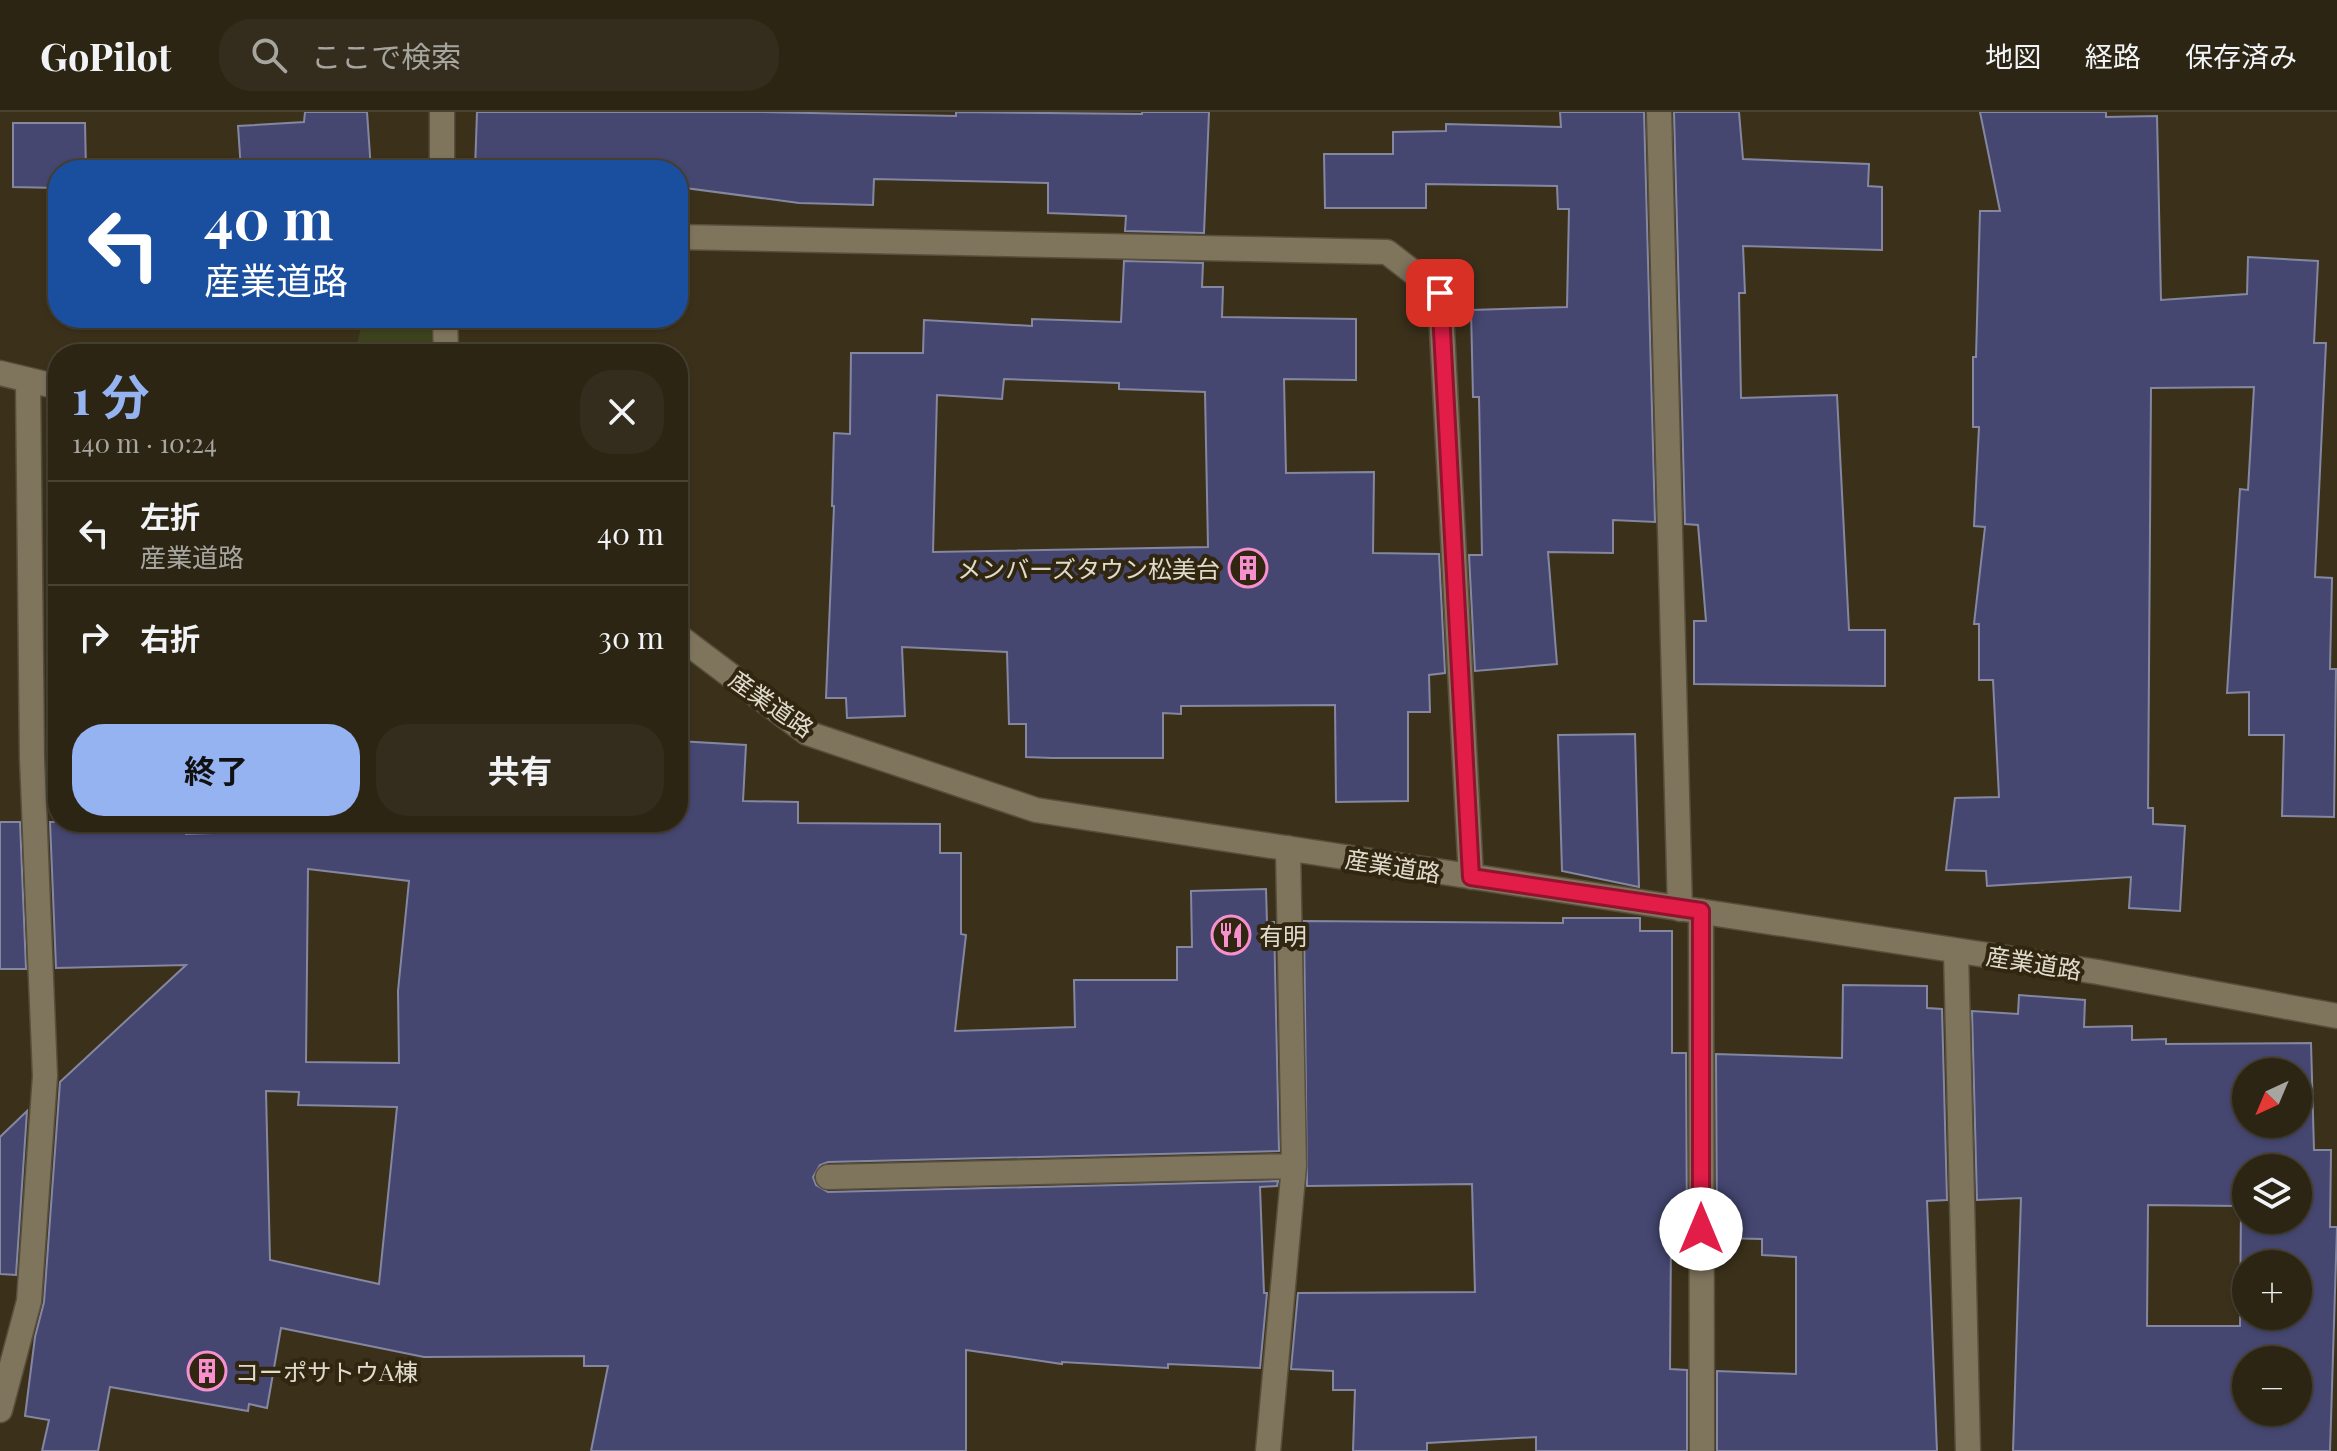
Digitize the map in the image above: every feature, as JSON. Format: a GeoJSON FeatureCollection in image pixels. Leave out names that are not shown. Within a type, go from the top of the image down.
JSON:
{"type":"FeatureCollection","features":[{"type":"Feature","properties":{"kind":"street"},"geometry":{"type":"LineString","coordinates":[[442,112],[442,160]]}},
{"type":"Feature","properties":{"kind":"street"},"geometry":{"type":"LineString","coordinates":[[1659,112],[1690,910],[1702,1451]]}},
{"type":"Feature","properties":{"kind":"street"},"geometry":{"type":"LineString","coordinates":[[688,237],[1387,252],[1440,293],[1471,877]]}},
{"type":"Feature","properties":{"kind":"street"},"geometry":{"type":"LineString","coordinates":[[0,373],[48,385]]}},
{"type":"Feature","properties":{"kind":"street"},"geometry":{"type":"LineString","coordinates":[[0,1410],[29,1301],[45,1076],[32,758],[28,381]]}},
{"type":"Feature","properties":{"kind":"street","name":"産業道路"},"geometry":{"type":"LineString","coordinates":[[688,644],[807,733],[1036,810],[2098,972],[2337,1016]]}},
{"type":"Feature","properties":{"kind":"street"},"geometry":{"type":"LineString","coordinates":[[1268,1451],[1294,1166],[1288,848]]}},
{"type":"Feature","properties":{"kind":"street"},"geometry":{"type":"LineString","coordinates":[[1956,951],[1968,1451]]}},
{"type":"Feature","properties":{"kind":"street"},"geometry":{"type":"LineString","coordinates":[[828,1177],[1294,1166]]}},
{"type":"Feature","properties":{"kind":"green space"},"geometry":{"type":"Polygon","coordinates":[[[361,328],[432,328],[433,344],[357,344],[361,328]]]}},
{"type":"Feature","properties":{"kind":"building"},"geometry":{"type":"Polygon","coordinates":[[[305,112],[367,112],[370,160],[240,160],[238,126],[304,122],[305,112]]]}},
{"type":"Feature","properties":{"kind":"building"},"geometry":{"type":"Polygon","coordinates":[[[477,112],[956,116],[956,112],[1209,112],[1204,233],[1125,231],[1126,216],[1048,213],[1048,183],[874,179],[873,205],[799,203],[688,188],[688,160],[475,160],[477,112]]]}},
{"type":"Feature","properties":{"kind":"building"},"geometry":{"type":"Polygon","coordinates":[[[1560,112],[1644,112],[1655,522],[1613,520],[1613,553],[1548,552],[1557,664],[1475,671],[1469,555],[1482,555],[1479,397],[1473,397],[1471,310],[1567,307],[1569,209],[1558,209],[1557,186],[1426,184],[1426,208],[1325,208],[1324,154],[1393,154],[1393,132],[1446,131],[1446,124],[1561,127],[1560,112]]]}},
{"type":"Feature","properties":{"kind":"building"},"geometry":{"type":"Polygon","coordinates":[[[1674,112],[1739,112],[1743,159],[1869,164],[1868,186],[1882,187],[1882,250],[1743,246],[1745,293],[1739,293],[1741,398],[1837,395],[1849,630],[1885,630],[1885,686],[1694,684],[1694,621],[1706,621],[1698,525],[1685,524],[1674,112]]]}},
{"type":"Feature","properties":{"kind":"building"},"geometry":{"type":"Polygon","coordinates":[[[1980,112],[2106,112],[2106,117],[2157,116],[2161,300],[2247,294],[2248,257],[2318,261],[2314,343],[2326,343],[2315,577],[2332,578],[2330,669],[2336,669],[2334,817],[2282,816],[2284,735],[2249,735],[2249,692],[2227,693],[2240,489],[2248,490],[2254,387],[2151,388],[2148,808],[2153,808],[2153,824],[2185,826],[2180,911],[2129,908],[2131,877],[1987,886],[1986,871],[1946,870],[1955,798],[1999,797],[1993,680],[1979,680],[1979,624],[1974,624],[1985,527],[1974,526],[1979,427],[1973,427],[1973,357],[1976,357],[1980,211],[2000,211],[1980,112]]]}},
{"type":"Feature","properties":{"kind":"building"},"geometry":{"type":"Polygon","coordinates":[[[13,123],[85,123],[86,160],[48,160],[48,188],[13,187],[13,123]]]}},
{"type":"Feature","properties":{"kind":"building"},"geometry":{"type":"Polygon","coordinates":[[[1124,261],[1203,263],[1202,287],[1223,287],[1222,317],[1356,319],[1356,380],[1284,379],[1286,473],[1374,472],[1373,553],[1439,554],[1445,673],[1429,675],[1430,712],[1408,712],[1408,801],[1336,802],[1335,705],[1181,706],[1181,714],[1163,713],[1163,758],[1053,758],[1026,757],[1026,724],[1009,724],[1007,652],[902,647],[905,716],[847,718],[846,698],[826,698],[834,433],[850,434],[851,353],[923,353],[924,320],[1032,326],[1032,319],[1121,322],[1124,261]],[[1004,379],[1002,399],[937,395],[933,552],[1208,547],[1205,392],[1119,389],[1119,383],[1004,379]]]}},
{"type":"Feature","properties":{"kind":"building"},"geometry":{"type":"Polygon","coordinates":[[[1635,734],[1639,887],[1562,871],[1558,735],[1635,734]]]}},
{"type":"Feature","properties":{"kind":"building"},"geometry":{"type":"Polygon","coordinates":[[[688,742],[746,745],[743,801],[798,802],[798,823],[940,824],[940,853],[961,853],[961,934],[966,935],[955,1031],[1075,1027],[1074,980],[1177,980],[1177,947],[1192,947],[1191,891],[1266,889],[1267,922],[1274,922],[1279,1151],[828,1162],[820,1165],[813,1177],[816,1185],[828,1192],[1278,1181],[1277,1186],[1260,1187],[1264,1293],[1267,1293],[1260,1368],[1062,1364],[966,1350],[966,1451],[591,1451],[608,1366],[584,1366],[584,1356],[424,1357],[281,1328],[267,1408],[249,1404],[248,1411],[110,1387],[98,1451],[42,1451],[49,1420],[25,1416],[35,1337],[44,1302],[60,1082],[186,965],[56,968],[50,832],[688,832],[688,742]],[[308,869],[306,1062],[399,1063],[398,991],[409,881],[308,869]],[[266,1091],[270,1260],[379,1284],[397,1107],[298,1105],[299,1092],[266,1091]]]}},
{"type":"Feature","properties":{"kind":"building"},"geometry":{"type":"Polygon","coordinates":[[[0,822],[20,822],[26,969],[0,969],[0,822]]]}},
{"type":"Feature","properties":{"kind":"building"},"geometry":{"type":"Polygon","coordinates":[[[1563,918],[1640,918],[1640,931],[1672,931],[1672,1053],[1686,1053],[1687,1238],[1671,1237],[1670,1369],[1687,1370],[1687,1451],[1536,1451],[1536,1437],[1427,1443],[1427,1451],[1353,1451],[1355,1390],[1333,1390],[1333,1371],[1291,1369],[1298,1293],[1475,1292],[1472,1184],[1307,1186],[1304,921],[1563,923],[1563,918]]]}},
{"type":"Feature","properties":{"kind":"building"},"geometry":{"type":"Polygon","coordinates":[[[1843,985],[1927,986],[1927,1008],[1942,1009],[1947,1200],[1927,1201],[1937,1451],[1717,1451],[1717,1371],[1796,1374],[1796,1257],[1762,1255],[1762,1239],[1717,1238],[1716,1054],[1842,1058],[1843,985]]]}},
{"type":"Feature","properties":{"kind":"building"},"geometry":{"type":"Polygon","coordinates":[[[2019,995],[2085,1000],[2084,1027],[2132,1026],[2132,1040],[2166,1039],[2166,1044],[2311,1043],[2311,1058],[2232,1058],[2232,1138],[2312,1138],[2312,1079],[2314,1150],[2331,1150],[2330,1227],[2337,1227],[2330,1451],[2013,1451],[2021,1198],[1977,1200],[1972,1011],[2018,1014],[2019,995]],[[2232,1154],[2232,1206],[2148,1205],[2147,1326],[2312,1330],[2312,1250],[2241,1250],[2241,1234],[2312,1234],[2312,1154],[2232,1154]]]}},
{"type":"Feature","properties":{"kind":"building"},"geometry":{"type":"Polygon","coordinates":[[[27,1111],[16,1275],[0,1274],[0,1137],[27,1111]]]}},
{"type":"Feature","properties":{"kind":"place","name":"メンバーズタウン松美台"},"geometry":{"type":"Point","coordinates":[1248,568]}},
{"type":"Feature","properties":{"kind":"place","name":"有明"},"geometry":{"type":"Point","coordinates":[1231,935]}},
{"type":"Feature","properties":{"kind":"place","name":"コーポサトウA棟"},"geometry":{"type":"Point","coordinates":[207,1371]}},
{"type":"Feature","properties":{"kind":"route"},"geometry":{"type":"LineString","coordinates":[[1440,293],[1471,877],[1701,911],[1701,1229]]}}]}
